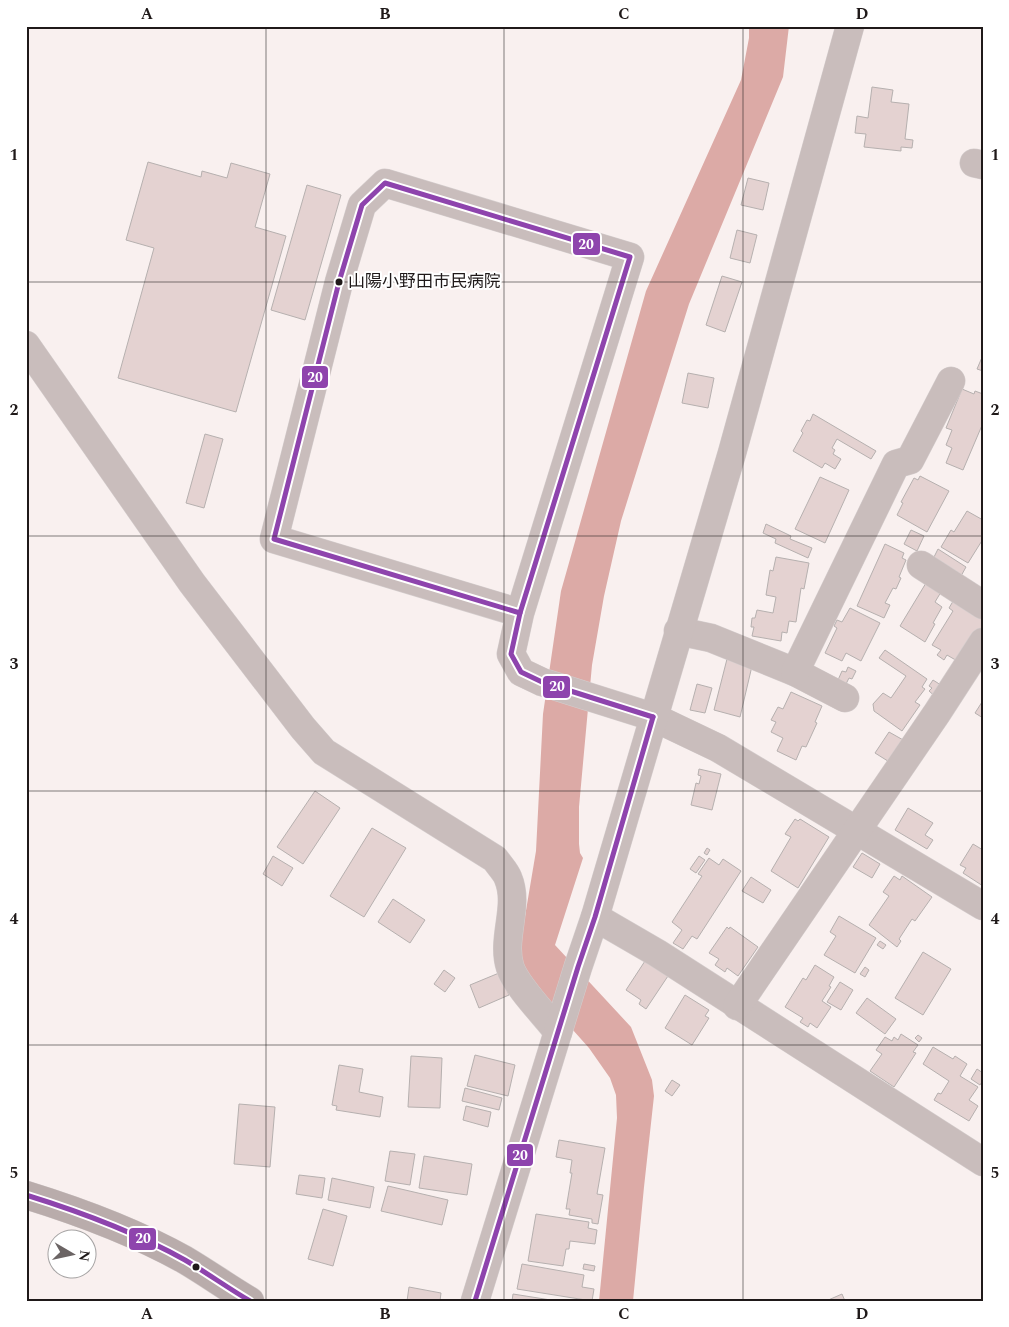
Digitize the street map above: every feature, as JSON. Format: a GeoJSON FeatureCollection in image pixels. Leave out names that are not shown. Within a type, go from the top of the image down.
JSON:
{"type":"FeatureCollection","features":[{"type":"Feature","properties":{"kind":"main road"},"geometry":{"type":"LineString","coordinates":[[26,1195],[80,1212],[132,1233],[184,1260],[250,1301]]}},
{"type":"Feature","properties":{"kind":"street"},"geometry":{"type":"LineString","coordinates":[[475,1301],[595,917],[652,717],[732,453],[850,26]]}},
{"type":"Feature","properties":{"kind":"street"},"geometry":{"type":"LineString","coordinates":[[520,613],[274,539],[339,282],[362,205],[385,183],[630,257],[520,613],[510,654],[521,672],[542,682],[652,717],[718,748],[983,906]]}},
{"type":"Feature","properties":{"kind":"street"},"geometry":{"type":"LineString","coordinates":[[26,345],[192,583],[303,728],[324,752],[495,859],[509,878],[512,899],[508,948],[510,967],[521,986],[560,1026]]}},
{"type":"Feature","properties":{"kind":"street"},"geometry":{"type":"LineString","coordinates":[[795,672],[896,464],[910,460],[951,381]]}},
{"type":"Feature","properties":{"kind":"street"},"geometry":{"type":"LineString","coordinates":[[921,565],[983,605]]}},
{"type":"Feature","properties":{"kind":"street"},"geometry":{"type":"LineString","coordinates":[[678,631],[711,638],[795,672],[845,698]]}},
{"type":"Feature","properties":{"kind":"street"},"geometry":{"type":"LineString","coordinates":[[737,1006],[937,713],[983,642]]}},
{"type":"Feature","properties":{"kind":"street"},"geometry":{"type":"LineString","coordinates":[[595,917],[656,953],[983,1162]]}},
{"type":"Feature","properties":{"kind":"shaded area"},"geometry":{"type":"Polygon","coordinates":[[[749,26],[789,26],[783,77],[689,304],[621,521],[604,596],[592,665],[579,807],[579,844],[580,853],[583,858],[555,945],[631,1027],[652,1080],[654,1096],[633,1301],[599,1301],[617,1118],[616,1095],[610,1078],[589,1048],[531,983],[523,968],[519,952],[536,851],[543,714],[561,591],[646,291],[741,80],[749,38],[749,26]]]}},
{"type":"Feature","properties":{"kind":"building"},"geometry":{"type":"Polygon","coordinates":[[[872,87],[893,90],[891,102],[909,104],[905,139],[913,140],[912,148],[901,147],[901,151],[864,147],[866,134],[855,133],[857,116],[868,118],[872,87]]]}},
{"type":"Feature","properties":{"kind":"building"},"geometry":{"type":"Polygon","coordinates":[[[148,162],[201,177],[202,171],[227,178],[231,163],[270,174],[255,227],[286,236],[236,412],[118,378],[154,248],[126,240],[148,162]]]}},
{"type":"Feature","properties":{"kind":"building"},"geometry":{"type":"Polygon","coordinates":[[[748,178],[769,183],[763,210],[741,205],[748,178]]]}},
{"type":"Feature","properties":{"kind":"building"},"geometry":{"type":"Polygon","coordinates":[[[307,185],[341,195],[305,320],[271,310],[307,185]]]}},
{"type":"Feature","properties":{"kind":"building"},"geometry":{"type":"Polygon","coordinates":[[[737,230],[757,235],[750,263],[730,258],[737,230]]]}},
{"type":"Feature","properties":{"kind":"building"},"geometry":{"type":"Polygon","coordinates":[[[722,276],[742,282],[725,332],[706,325],[722,276]]]}},
{"type":"Feature","properties":{"kind":"building"},"geometry":{"type":"Polygon","coordinates":[[[983,355],[983,371],[977,369],[983,355]]]}},
{"type":"Feature","properties":{"kind":"building"},"geometry":{"type":"Polygon","coordinates":[[[688,373],[714,378],[708,408],[682,403],[688,373]]]}},
{"type":"Feature","properties":{"kind":"building"},"geometry":{"type":"Polygon","coordinates":[[[962,389],[974,394],[975,391],[983,394],[983,423],[963,470],[946,463],[952,448],[946,445],[952,430],[946,428],[962,389]]]}},
{"type":"Feature","properties":{"kind":"building"},"geometry":{"type":"Polygon","coordinates":[[[813,414],[876,451],[871,459],[837,439],[832,448],[835,450],[833,454],[841,459],[835,469],[825,463],[822,468],[793,451],[803,433],[801,431],[807,420],[810,421],[813,414]]]}},
{"type":"Feature","properties":{"kind":"building"},"geometry":{"type":"Polygon","coordinates":[[[205,434],[223,439],[204,508],[186,503],[205,434]]]}},
{"type":"Feature","properties":{"kind":"building"},"geometry":{"type":"Polygon","coordinates":[[[920,476],[949,491],[927,532],[897,515],[903,503],[901,502],[914,478],[918,480],[920,476]]]}},
{"type":"Feature","properties":{"kind":"building"},"geometry":{"type":"Polygon","coordinates":[[[820,477],[849,490],[825,543],[795,529],[820,477]]]}},
{"type":"Feature","properties":{"kind":"building"},"geometry":{"type":"Polygon","coordinates":[[[967,511],[983,520],[983,539],[968,563],[941,547],[951,530],[954,532],[967,511]]]}},
{"type":"Feature","properties":{"kind":"building"},"geometry":{"type":"Polygon","coordinates":[[[766,524],[791,536],[790,539],[812,548],[808,558],[775,543],[776,539],[763,533],[766,524]]]}},
{"type":"Feature","properties":{"kind":"building"},"geometry":{"type":"Polygon","coordinates":[[[911,530],[924,536],[917,551],[904,544],[911,530]]]}},
{"type":"Feature","properties":{"kind":"building"},"geometry":{"type":"Polygon","coordinates":[[[885,544],[904,553],[902,558],[906,560],[896,589],[893,588],[885,603],[890,605],[884,618],[857,606],[885,544]]]}},
{"type":"Feature","properties":{"kind":"building"},"geometry":{"type":"Polygon","coordinates":[[[938,549],[966,567],[961,576],[933,559],[938,549]]]}},
{"type":"Feature","properties":{"kind":"building"},"geometry":{"type":"Polygon","coordinates":[[[776,557],[809,563],[804,589],[801,588],[796,622],[789,621],[787,633],[782,632],[781,641],[752,636],[754,627],[751,627],[752,618],[755,618],[757,610],[773,613],[776,597],[766,595],[770,570],[773,571],[776,557]]]}},
{"type":"Feature","properties":{"kind":"building"},"geometry":{"type":"Polygon","coordinates":[[[926,583],[941,592],[935,602],[942,607],[925,642],[900,626],[926,583]]]}},
{"type":"Feature","properties":{"kind":"building"},"geometry":{"type":"Polygon","coordinates":[[[955,598],[983,615],[983,629],[959,662],[947,655],[944,660],[937,655],[941,650],[932,645],[953,611],[949,608],[955,598]]]}},
{"type":"Feature","properties":{"kind":"building"},"geometry":{"type":"Polygon","coordinates":[[[850,608],[880,623],[861,661],[846,653],[842,661],[825,653],[837,628],[834,626],[837,620],[842,622],[850,608]]]}},
{"type":"Feature","properties":{"kind":"building"},"geometry":{"type":"Polygon","coordinates":[[[885,650],[927,679],[922,687],[925,689],[915,702],[920,705],[902,731],[874,711],[873,704],[883,693],[891,698],[906,676],[879,658],[885,650]]]}},
{"type":"Feature","properties":{"kind":"building"},"geometry":{"type":"Polygon","coordinates":[[[727,659],[752,666],[740,717],[714,710],[727,659]]]}},
{"type":"Feature","properties":{"kind":"building"},"geometry":{"type":"Polygon","coordinates":[[[848,667],[856,671],[852,679],[849,678],[846,684],[838,680],[842,671],[846,672],[848,667]]]}},
{"type":"Feature","properties":{"kind":"building"},"geometry":{"type":"Polygon","coordinates":[[[933,680],[944,687],[937,698],[929,691],[932,688],[929,686],[933,680]]]}},
{"type":"Feature","properties":{"kind":"building"},"geometry":{"type":"Polygon","coordinates":[[[697,684],[712,688],[705,713],[690,710],[697,684]]]}},
{"type":"Feature","properties":{"kind":"building"},"geometry":{"type":"Polygon","coordinates":[[[791,692],[822,706],[815,722],[817,723],[806,747],[802,746],[796,760],[777,751],[783,738],[771,732],[776,722],[771,720],[778,707],[783,709],[791,692]]]}},
{"type":"Feature","properties":{"kind":"building"},"geometry":{"type":"Polygon","coordinates":[[[983,703],[983,718],[975,713],[983,703]]]}},
{"type":"Feature","properties":{"kind":"building"},"geometry":{"type":"Polygon","coordinates":[[[889,732],[905,741],[891,763],[875,753],[889,732]]]}},
{"type":"Feature","properties":{"kind":"building"},"geometry":{"type":"Polygon","coordinates":[[[699,769],[721,774],[712,810],[691,805],[696,783],[699,784],[701,776],[698,775],[699,769]]]}},
{"type":"Feature","properties":{"kind":"building"},"geometry":{"type":"Polygon","coordinates":[[[315,791],[340,808],[303,864],[277,847],[315,791]]]}},
{"type":"Feature","properties":{"kind":"building"},"geometry":{"type":"Polygon","coordinates":[[[908,808],[933,823],[925,835],[933,840],[927,849],[895,830],[908,808]]]}},
{"type":"Feature","properties":{"kind":"building"},"geometry":{"type":"Polygon","coordinates":[[[795,819],[798,821],[800,819],[829,837],[798,888],[771,871],[791,837],[785,834],[795,819]]]}},
{"type":"Feature","properties":{"kind":"building"},"geometry":{"type":"Polygon","coordinates":[[[372,828],[406,848],[364,917],[330,896],[372,828]]]}},
{"type":"Feature","properties":{"kind":"building"},"geometry":{"type":"Polygon","coordinates":[[[973,844],[983,850],[983,886],[963,873],[966,868],[960,865],[973,844]]]}},
{"type":"Feature","properties":{"kind":"building"},"geometry":{"type":"Polygon","coordinates":[[[707,848],[710,850],[707,855],[704,853],[707,848]]]}},
{"type":"Feature","properties":{"kind":"building"},"geometry":{"type":"Polygon","coordinates":[[[862,853],[880,864],[872,878],[853,867],[862,853]]]}},
{"type":"Feature","properties":{"kind":"building"},"geometry":{"type":"Polygon","coordinates":[[[273,856],[293,868],[282,886],[263,874],[273,856]]]}},
{"type":"Feature","properties":{"kind":"building"},"geometry":{"type":"Polygon","coordinates":[[[699,856],[705,860],[696,873],[690,869],[699,856]]]}},
{"type":"Feature","properties":{"kind":"building"},"geometry":{"type":"Polygon","coordinates":[[[709,858],[719,865],[723,859],[741,871],[697,939],[692,936],[683,949],[673,943],[682,930],[672,922],[702,876],[698,874],[709,858]]]}},
{"type":"Feature","properties":{"kind":"building"},"geometry":{"type":"Polygon","coordinates":[[[894,876],[900,880],[902,876],[932,897],[915,921],[912,919],[899,939],[901,941],[897,947],[869,925],[889,896],[883,892],[894,876]]]}},
{"type":"Feature","properties":{"kind":"building"},"geometry":{"type":"Polygon","coordinates":[[[751,877],[771,890],[763,903],[742,891],[751,877]]]}},
{"type":"Feature","properties":{"kind":"building"},"geometry":{"type":"Polygon","coordinates":[[[393,899],[425,920],[410,943],[378,922],[393,899]]]}},
{"type":"Feature","properties":{"kind":"building"},"geometry":{"type":"Polygon","coordinates":[[[839,916],[876,938],[855,973],[824,955],[836,936],[830,932],[839,916]]]}},
{"type":"Feature","properties":{"kind":"building"},"geometry":{"type":"Polygon","coordinates":[[[727,927],[729,929],[730,927],[758,947],[738,976],[727,968],[725,972],[715,965],[719,959],[709,953],[727,927]]]}},
{"type":"Feature","properties":{"kind":"building"},"geometry":{"type":"Polygon","coordinates":[[[880,941],[886,945],[883,949],[877,945],[880,941]]]}},
{"type":"Feature","properties":{"kind":"building"},"geometry":{"type":"Polygon","coordinates":[[[923,952],[951,969],[923,1015],[895,998],[923,952]]]}},
{"type":"Feature","properties":{"kind":"building"},"geometry":{"type":"Polygon","coordinates":[[[645,961],[668,976],[646,1009],[639,1004],[641,1000],[626,990],[645,961]]]}},
{"type":"Feature","properties":{"kind":"building"},"geometry":{"type":"Polygon","coordinates":[[[815,965],[834,977],[829,986],[831,987],[822,1001],[831,1007],[817,1028],[810,1023],[808,1027],[800,1022],[803,1018],[785,1007],[803,978],[806,980],[815,965]]]}},
{"type":"Feature","properties":{"kind":"building"},"geometry":{"type":"Polygon","coordinates":[[[865,967],[869,970],[865,977],[860,974],[865,967]]]}},
{"type":"Feature","properties":{"kind":"building"},"geometry":{"type":"Polygon","coordinates":[[[444,970],[455,978],[445,992],[434,984],[444,970]]]}},
{"type":"Feature","properties":{"kind":"building"},"geometry":{"type":"Polygon","coordinates":[[[499,973],[509,995],[479,1008],[470,985],[499,973]]]}},
{"type":"Feature","properties":{"kind":"building"},"geometry":{"type":"Polygon","coordinates":[[[840,982],[853,990],[841,1010],[827,1002],[840,982]]]}},
{"type":"Feature","properties":{"kind":"building"},"geometry":{"type":"Polygon","coordinates":[[[685,995],[709,1010],[705,1016],[709,1018],[692,1045],[665,1028],[685,995]]]}},
{"type":"Feature","properties":{"kind":"building"},"geometry":{"type":"Polygon","coordinates":[[[867,998],[896,1019],[885,1034],[856,1013],[867,998]]]}},
{"type":"Feature","properties":{"kind":"building"},"geometry":{"type":"Polygon","coordinates":[[[901,1034],[918,1045],[913,1052],[916,1053],[894,1087],[870,1071],[882,1054],[876,1050],[885,1037],[892,1041],[894,1037],[898,1040],[901,1034]]]}},
{"type":"Feature","properties":{"kind":"building"},"geometry":{"type":"Polygon","coordinates":[[[918,1035],[922,1038],[919,1042],[915,1038],[918,1035]]]}},
{"type":"Feature","properties":{"kind":"building"},"geometry":{"type":"Polygon","coordinates":[[[933,1047],[953,1059],[955,1056],[967,1064],[960,1076],[978,1087],[969,1100],[978,1106],[969,1121],[934,1100],[938,1093],[941,1094],[949,1081],[923,1064],[933,1047]]]}},
{"type":"Feature","properties":{"kind":"building"},"geometry":{"type":"Polygon","coordinates":[[[475,1055],[515,1065],[508,1096],[467,1086],[475,1055]]]}},
{"type":"Feature","properties":{"kind":"building"},"geometry":{"type":"Polygon","coordinates":[[[411,1056],[442,1058],[440,1108],[408,1107],[411,1056]]]}},
{"type":"Feature","properties":{"kind":"building"},"geometry":{"type":"Polygon","coordinates":[[[339,1065],[363,1069],[359,1092],[383,1097],[380,1117],[336,1110],[337,1106],[332,1105],[339,1065]]]}},
{"type":"Feature","properties":{"kind":"building"},"geometry":{"type":"Polygon","coordinates":[[[977,1069],[983,1073],[983,1080],[980,1085],[971,1079],[977,1069]]]}},
{"type":"Feature","properties":{"kind":"building"},"geometry":{"type":"Polygon","coordinates":[[[672,1080],[680,1085],[672,1096],[665,1091],[672,1080]]]}},
{"type":"Feature","properties":{"kind":"building"},"geometry":{"type":"Polygon","coordinates":[[[465,1088],[502,1098],[499,1110],[462,1101],[465,1088]]]}},
{"type":"Feature","properties":{"kind":"building"},"geometry":{"type":"Polygon","coordinates":[[[239,1104],[275,1107],[270,1167],[234,1164],[239,1104]]]}},
{"type":"Feature","properties":{"kind":"building"},"geometry":{"type":"Polygon","coordinates":[[[466,1106],[491,1112],[488,1127],[463,1120],[466,1106]]]}},
{"type":"Feature","properties":{"kind":"building"},"geometry":{"type":"Polygon","coordinates":[[[559,1140],[605,1148],[597,1194],[603,1195],[598,1224],[592,1223],[592,1219],[569,1215],[570,1209],[566,1209],[572,1173],[570,1173],[572,1160],[556,1157],[559,1140]]]}},
{"type":"Feature","properties":{"kind":"building"},"geometry":{"type":"Polygon","coordinates":[[[390,1151],[415,1154],[410,1185],[385,1181],[390,1151]]]}},
{"type":"Feature","properties":{"kind":"building"},"geometry":{"type":"Polygon","coordinates":[[[424,1156],[472,1164],[467,1195],[419,1188],[424,1156]]]}},
{"type":"Feature","properties":{"kind":"building"},"geometry":{"type":"Polygon","coordinates":[[[299,1175],[325,1178],[322,1198],[296,1194],[299,1175]]]}},
{"type":"Feature","properties":{"kind":"building"},"geometry":{"type":"Polygon","coordinates":[[[332,1178],[374,1187],[370,1208],[328,1200],[332,1178]]]}},
{"type":"Feature","properties":{"kind":"building"},"geometry":{"type":"Polygon","coordinates":[[[388,1186],[448,1200],[442,1225],[381,1211],[388,1186]]]}},
{"type":"Feature","properties":{"kind":"building"},"geometry":{"type":"Polygon","coordinates":[[[323,1209],[347,1216],[333,1266],[308,1259],[323,1209]]]}},
{"type":"Feature","properties":{"kind":"building"},"geometry":{"type":"Polygon","coordinates":[[[536,1214],[589,1222],[588,1228],[597,1230],[595,1244],[570,1241],[569,1249],[566,1249],[563,1266],[528,1261],[536,1214]]]}},
{"type":"Feature","properties":{"kind":"building"},"geometry":{"type":"Polygon","coordinates":[[[522,1264],[584,1275],[582,1287],[594,1289],[592,1301],[517,1289],[522,1264]]]}},
{"type":"Feature","properties":{"kind":"building"},"geometry":{"type":"Polygon","coordinates":[[[584,1264],[595,1266],[594,1271],[583,1269],[584,1264]]]}},
{"type":"Feature","properties":{"kind":"building"},"geometry":{"type":"Polygon","coordinates":[[[409,1287],[441,1293],[440,1301],[407,1301],[409,1287]]]}},
{"type":"Feature","properties":{"kind":"building"},"geometry":{"type":"Polygon","coordinates":[[[513,1294],[557,1301],[512,1301],[513,1294]]]}},
{"type":"Feature","properties":{"kind":"building"},"geometry":{"type":"Polygon","coordinates":[[[842,1294],[845,1301],[826,1301],[842,1294]]]}},
{"type":"Feature","properties":{"kind":"transit line","name":"20"},"geometry":{"type":"LineString","coordinates":[[385,183],[630,257],[520,613],[274,539],[339,282],[362,205],[385,183]]}},
{"type":"Feature","properties":{"kind":"transit line","name":"20"},"geometry":{"type":"LineString","coordinates":[[520,613],[511,654],[521,672],[542,682],[653,717]]}},
{"type":"Feature","properties":{"kind":"transit line","name":"20"},"geometry":{"type":"LineString","coordinates":[[475,1301],[595,917],[653,717]]}},
{"type":"Feature","properties":{"kind":"transit line","name":"20"},"geometry":{"type":"LineString","coordinates":[[26,1195],[67,1208],[147,1240],[185,1260],[250,1301]]}},
{"type":"Feature","properties":{"kind":"place","name":"山陽小野田市民病院"},"geometry":{"type":"Point","coordinates":[339,282]}}]}
